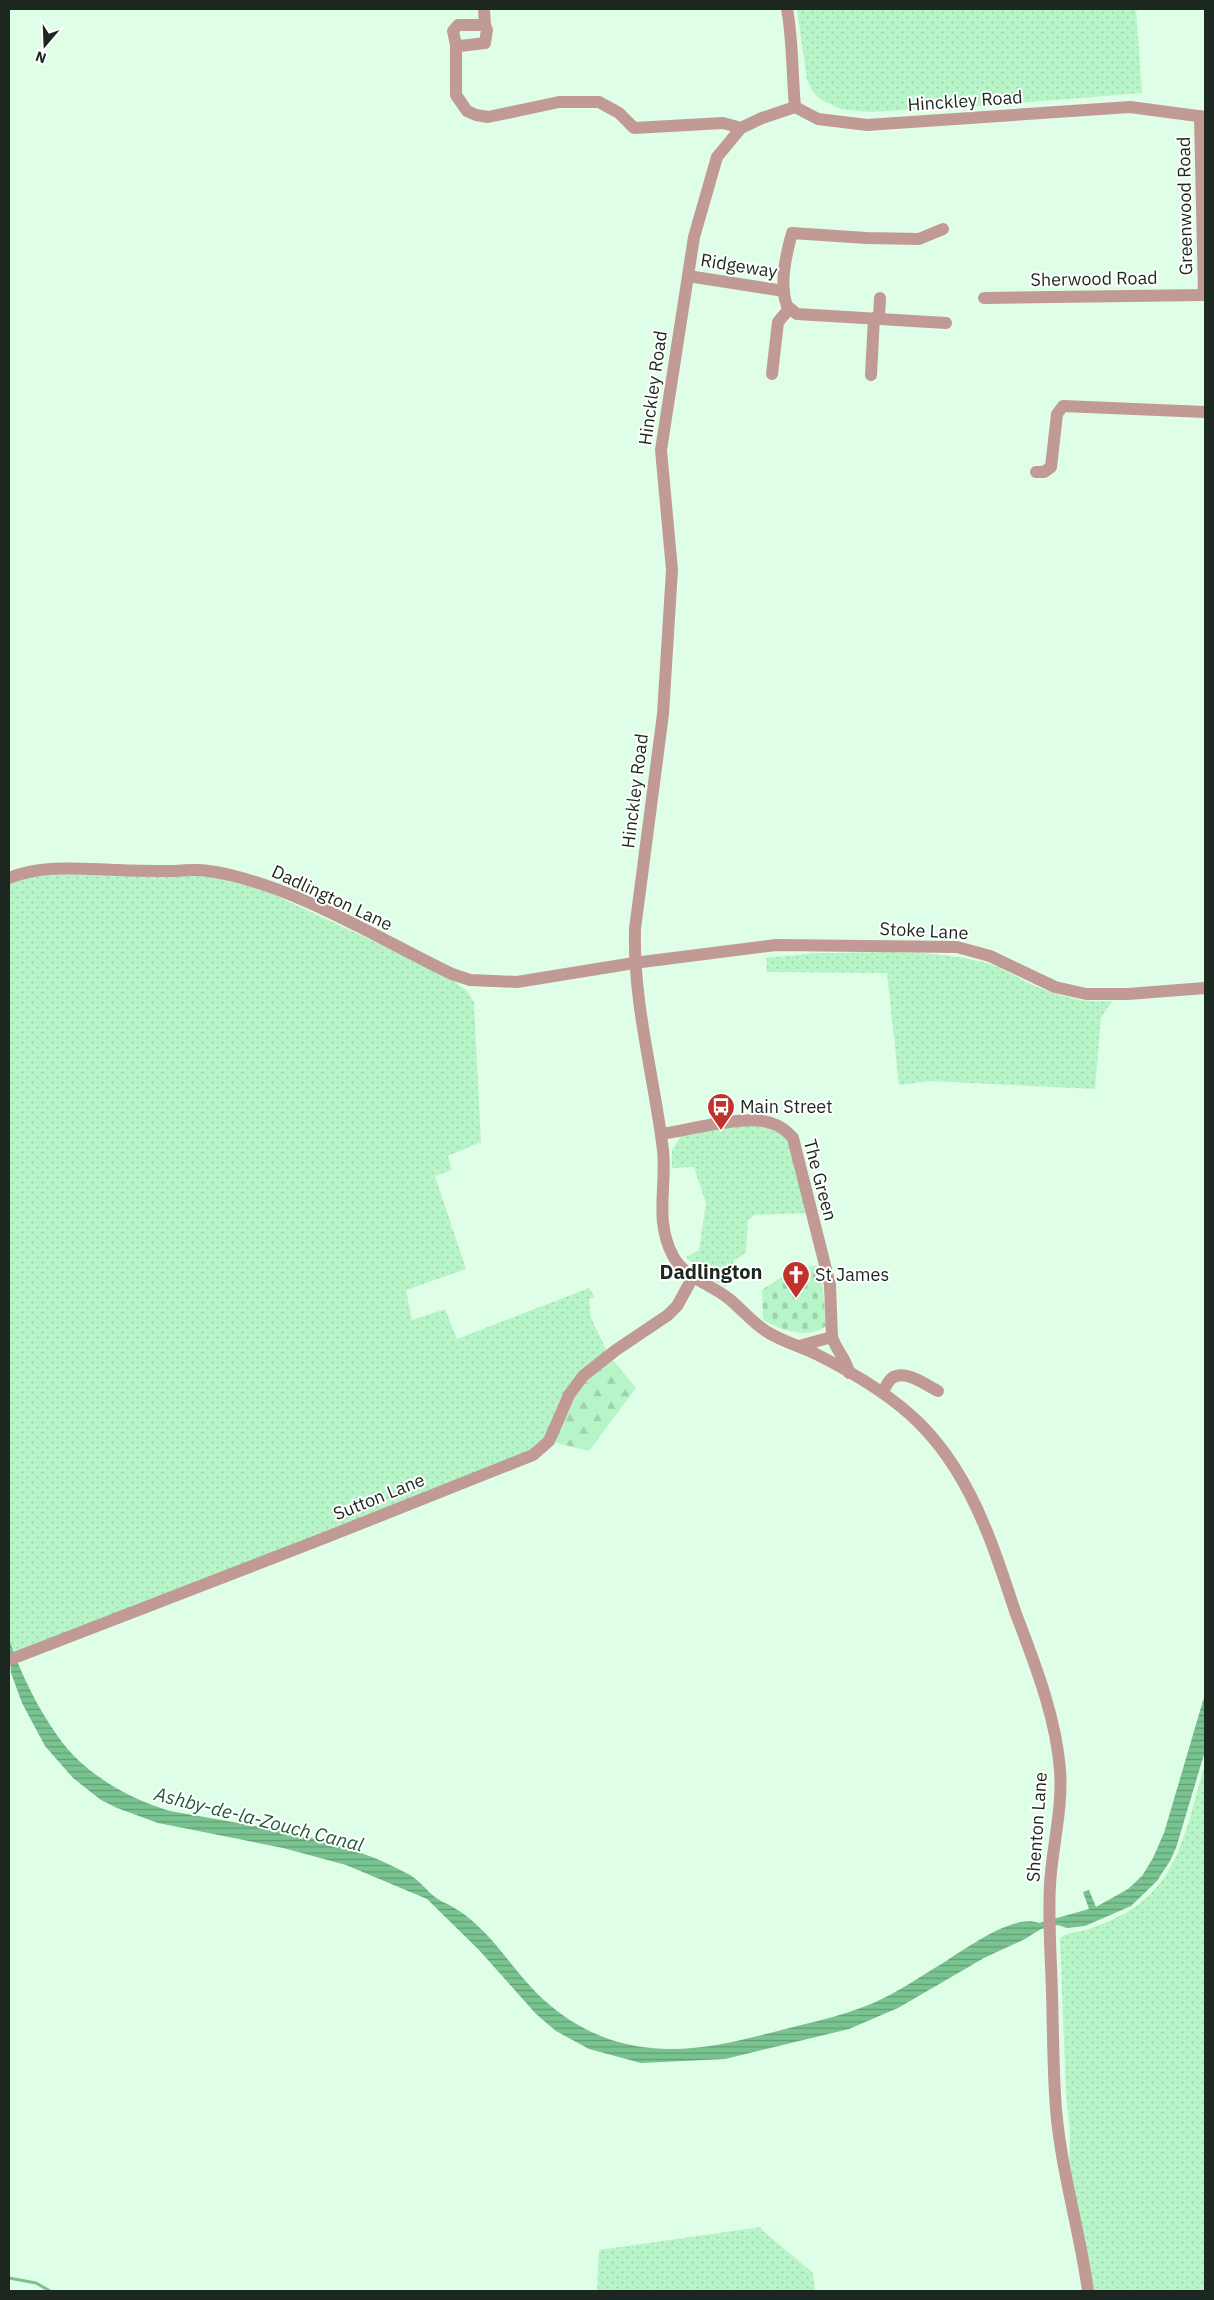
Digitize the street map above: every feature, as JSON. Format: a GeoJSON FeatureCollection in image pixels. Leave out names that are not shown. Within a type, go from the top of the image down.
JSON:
{"type":"FeatureCollection","features":[{"type":"Feature","properties":{"kind":"street"},"geometry":{"type":"LineString","coordinates":[[456,45],[485,43],[487,30],[484,9]]}},
{"type":"Feature","properties":{"kind":"street"},"geometry":{"type":"LineString","coordinates":[[787,9],[792,32],[792,76],[795,106]]}},
{"type":"Feature","properties":{"kind":"street"},"geometry":{"type":"LineString","coordinates":[[485,25],[468,24],[455,27],[456,95],[462,106],[476,115],[488,117],[559,102],[580,101],[599,102],[619,113],[634,128],[723,123],[741,128]]}},
{"type":"Feature","properties":{"kind":"street","name":"Hinckley Road"},"geometry":{"type":"LineString","coordinates":[[661,1134],[645,1048],[634,963],[635,929],[663,714],[672,570],[661,450],[694,236],[717,157],[741,128],[795,106],[818,119],[867,125],[1130,107],[1203,116]]}},
{"type":"Feature","properties":{"kind":"street","name":"Greenwood Road"},"geometry":{"type":"LineString","coordinates":[[1203,116],[1205,295]]}},
{"type":"Feature","properties":{"kind":"street"},"geometry":{"type":"LineString","coordinates":[[943,229],[919,239],[866,238],[792,233],[786,259],[784,291],[785,302],[789,309],[800,315],[946,323]]}},
{"type":"Feature","properties":{"kind":"street","name":"Ridgeway"},"geometry":{"type":"LineString","coordinates":[[688,276],[784,291]]}},
{"type":"Feature","properties":{"kind":"street","name":"Sherwood Road"},"geometry":{"type":"LineString","coordinates":[[984,298],[1205,295]]}},
{"type":"Feature","properties":{"kind":"street"},"geometry":{"type":"LineString","coordinates":[[871,375],[876,318],[880,298]]}},
{"type":"Feature","properties":{"kind":"street"},"geometry":{"type":"LineString","coordinates":[[772,374],[778,322],[789,309]]}},
{"type":"Feature","properties":{"kind":"street"},"geometry":{"type":"LineString","coordinates":[[1036,472],[1044,472],[1052,466],[1057,414],[1063,406],[1205,412]]}},
{"type":"Feature","properties":{"kind":"street","name":"Dadlington Lane"},"geometry":{"type":"LineString","coordinates":[[9,878],[46,869],[206,870],[234,875],[265,884],[452,974],[470,980],[517,982],[634,963]]}},
{"type":"Feature","properties":{"kind":"street","name":"Stoke Lane"},"geometry":{"type":"LineString","coordinates":[[634,963],[776,945],[957,947],[990,956],[1055,987],[1086,994],[1128,994],[1205,988]]}},
{"type":"Feature","properties":{"kind":"street","name":"The Green"},"geometry":{"type":"LineString","coordinates":[[661,1134],[750,1119],[770,1122],[784,1129],[793,1138],[830,1285],[832,1337],[850,1373]]}},
{"type":"Feature","properties":{"kind":"street"},"geometry":{"type":"LineString","coordinates":[[661,1134],[665,1169],[661,1195],[664,1227],[674,1258],[693,1277],[727,1297],[750,1319],[774,1336],[799,1346],[832,1337]]}},
{"type":"Feature","properties":{"kind":"street","name":"Sutton Lane"},"geometry":{"type":"LineString","coordinates":[[9,1660],[327,1537],[533,1454],[549,1442],[569,1395],[583,1376],[616,1350],[668,1315],[677,1306],[693,1277]]}},
{"type":"Feature","properties":{"kind":"street","name":"Shenton Lane"},"geometry":{"type":"LineString","coordinates":[[799,1346],[883,1392],[918,1419],[934,1436],[964,1481],[985,1527],[1034,1664],[1056,1740],[1060,1768],[1060,1798],[1052,1862],[1050,1912],[1058,2141],[1088,2291]]}},
{"type":"Feature","properties":{"kind":"street"},"geometry":{"type":"LineString","coordinates":[[883,1392],[891,1379],[900,1375],[929,1379],[938,1391]]}},
{"type":"Feature","properties":{"kind":"green space"},"geometry":{"type":"Polygon","coordinates":[[[797,9],[1136,9],[1142,93],[993,105],[869,112],[841,109],[821,100],[813,92],[807,80],[797,9]]]}},
{"type":"Feature","properties":{"kind":"green space"},"geometry":{"type":"Polygon","coordinates":[[[194,873],[264,890],[444,974],[467,991],[474,1002],[481,1142],[448,1156],[452,1170],[435,1176],[466,1269],[406,1290],[412,1320],[445,1309],[457,1339],[589,1288],[595,1297],[589,1299],[591,1318],[608,1354],[533,1455],[15,1658],[9,1639],[9,880],[33,874],[194,873]]]}},
{"type":"Feature","properties":{"kind":"green space"},"geometry":{"type":"Polygon","coordinates":[[[901,952],[965,958],[986,963],[1034,986],[1056,994],[1089,1001],[1112,1001],[1101,1018],[1095,1089],[929,1081],[899,1085],[887,973],[767,972],[766,958],[815,953],[901,952]]]}},
{"type":"Feature","properties":{"kind":"green space"},"geometry":{"type":"Polygon","coordinates":[[[751,1122],[770,1125],[792,1140],[808,1213],[755,1215],[748,1220],[746,1253],[733,1261],[733,1280],[725,1287],[713,1280],[686,1257],[699,1250],[706,1204],[694,1167],[672,1168],[672,1150],[681,1136],[751,1122]]]}},
{"type":"Feature","properties":{"kind":"green space"},"geometry":{"type":"Polygon","coordinates":[[[817,1265],[823,1288],[826,1326],[818,1330],[802,1333],[786,1330],[763,1320],[762,1290],[792,1270],[817,1265]]]}},
{"type":"Feature","properties":{"kind":"green space"},"geometry":{"type":"Polygon","coordinates":[[[608,1354],[636,1388],[589,1451],[549,1441],[569,1395],[608,1354]]]}},
{"type":"Feature","properties":{"kind":"green space"},"geometry":{"type":"Polygon","coordinates":[[[1205,1764],[1205,2291],[1094,2291],[1069,2164],[1070,2131],[1066,2094],[1060,1938],[1124,1914],[1143,1901],[1159,1885],[1180,1848],[1205,1764]]]}},
{"type":"Feature","properties":{"kind":"green space"},"geometry":{"type":"Polygon","coordinates":[[[761,2227],[762,2230],[813,2273],[815,2291],[597,2291],[599,2250],[761,2227]]]}},
{"type":"Feature","properties":{"kind":"shaded area"},"geometry":{"type":"Polygon","coordinates":[[[9,1639],[27,1684],[44,1716],[64,1744],[84,1765],[119,1790],[144,1802],[170,1811],[262,1827],[324,1841],[382,1861],[410,1875],[437,1899],[460,1911],[472,1920],[536,1992],[571,2021],[601,2036],[650,2048],[683,2049],[716,2045],[844,2014],[890,1995],[976,1942],[1003,1928],[1029,1921],[1039,1923],[1089,1909],[1083,1892],[1089,1890],[1096,1907],[1128,1889],[1142,1876],[1153,1858],[1164,1833],[1205,1694],[1205,1751],[1176,1848],[1170,1861],[1157,1881],[1131,1906],[1085,1926],[1067,1928],[1058,1925],[1041,1929],[1025,1939],[984,1958],[898,2008],[849,2029],[725,2059],[641,2063],[589,2049],[556,2031],[536,2014],[479,1950],[427,1899],[346,1865],[283,1848],[158,1823],[101,1800],[73,1778],[45,1746],[22,1703],[11,1673],[9,1639]]]}},
{"type":"Feature","properties":{"kind":"waterway"},"geometry":{"type":"LineString","coordinates":[[9,2278],[36,2283],[50,2291]]}},
{"type":"Feature","properties":{"kind":"place","name":"Main Street"},"geometry":{"type":"Point","coordinates":[721,1131]}},
{"type":"Feature","properties":{"kind":"place","name":"St James"},"geometry":{"type":"Point","coordinates":[796,1299]}},
{"type":"Feature","properties":{"kind":"district","name":"Dadlington"},"geometry":{"type":"Point","coordinates":[711,1272]}},
{"type":"Feature","properties":{"kind":"water label","name":"Ashby-de-la-Zouch Canal"},"geometry":{"type":"Point","coordinates":[259,1819]}}]}
